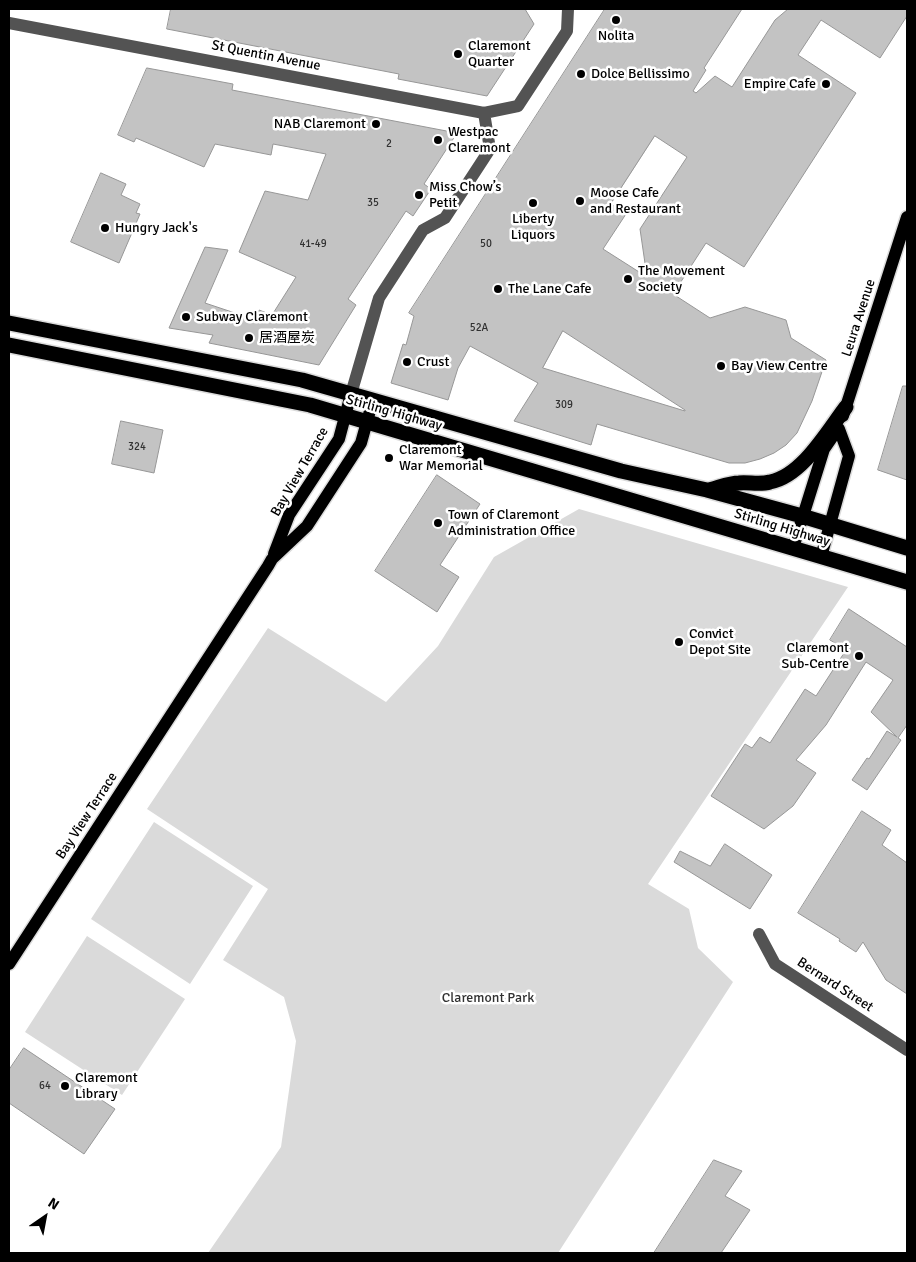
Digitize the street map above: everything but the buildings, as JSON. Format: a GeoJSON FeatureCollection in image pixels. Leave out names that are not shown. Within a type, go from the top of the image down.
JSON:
{"type":"FeatureCollection","features":[{"type":"Feature","properties":{"kind":"highway","name":"Stirling Highway"},"geometry":{"type":"LineString","coordinates":[[9,323],[302,380],[621,471],[707,490],[802,516],[907,548]]}},
{"type":"Feature","properties":{"kind":"highway","name":"Stirling Highway"},"geometry":{"type":"LineString","coordinates":[[9,344],[310,405],[907,582]]}},
{"type":"Feature","properties":{"kind":"highway"},"geometry":{"type":"LineString","coordinates":[[707,490],[738,483],[770,483],[788,475],[817,446],[846,407]]}},
{"type":"Feature","properties":{"kind":"main road","name":"Leura Avenue"},"geometry":{"type":"LineString","coordinates":[[793,548],[824,449],[839,429],[907,217]]}},
{"type":"Feature","properties":{"kind":"main road","name":"Bay View Terrace"},"geometry":{"type":"LineString","coordinates":[[9,964],[272,559],[289,515],[339,440],[351,394]]}},
{"type":"Feature","properties":{"kind":"main road","name":"Bay View Terrace"},"geometry":{"type":"LineString","coordinates":[[272,559],[307,526],[361,443],[373,400]]}},
{"type":"Feature","properties":{"kind":"main road"},"geometry":{"type":"LineString","coordinates":[[821,557],[849,456],[839,429]]}},
{"type":"Feature","properties":{"kind":"street","name":"St Quentin Avenue"},"geometry":{"type":"LineString","coordinates":[[9,23],[484,113],[518,106],[567,31],[568,9]]}},
{"type":"Feature","properties":{"kind":"street","name":"Bay View Terrace"},"geometry":{"type":"LineString","coordinates":[[351,394],[379,298],[423,230],[445,218],[490,149],[484,113]]}},
{"type":"Feature","properties":{"kind":"street","name":"Bernard Street"},"geometry":{"type":"LineString","coordinates":[[759,934],[775,964],[907,1050]]}},
{"type":"Feature","properties":{"kind":"green space","name":"Claremont Park"},"geometry":{"type":"Polygon","coordinates":[[[579,509],[848,587],[648,884],[689,909],[698,948],[733,982],[558,1253],[208,1253],[281,1147],[296,1041],[284,997],[223,960],[268,889],[147,809],[268,628],[386,702],[438,646],[494,557],[579,509]]]}},
{"type":"Feature","properties":{"kind":"green space"},"geometry":{"type":"Polygon","coordinates":[[[154,822],[253,886],[190,984],[91,919],[154,822]]]}},
{"type":"Feature","properties":{"kind":"green space"},"geometry":{"type":"Polygon","coordinates":[[[87,936],[185,999],[122,1095],[25,1032],[87,936]]]}},
{"type":"Feature","properties":{"kind":"place","name":"Nolita"},"geometry":{"type":"Point","coordinates":[616,20]}},
{"type":"Feature","properties":{"kind":"place","name":"Claremont Quarter"},"geometry":{"type":"Point","coordinates":[458,54]}},
{"type":"Feature","properties":{"kind":"place","name":"Dolce Bellissimo"},"geometry":{"type":"Point","coordinates":[581,74]}},
{"type":"Feature","properties":{"kind":"place","name":"Empire Cafe"},"geometry":{"type":"Point","coordinates":[826,84]}},
{"type":"Feature","properties":{"kind":"place","name":"NAB Claremont"},"geometry":{"type":"Point","coordinates":[376,124]}},
{"type":"Feature","properties":{"kind":"place","name":"Westpac Claremont"},"geometry":{"type":"Point","coordinates":[438,140]}},
{"type":"Feature","properties":{"kind":"place","name":"Miss Chow’s Petit"},"geometry":{"type":"Point","coordinates":[419,195]}},
{"type":"Feature","properties":{"kind":"place","name":"Moose Cafe and Restaurant"},"geometry":{"type":"Point","coordinates":[580,201]}},
{"type":"Feature","properties":{"kind":"place","name":"Liberty Liquors"},"geometry":{"type":"Point","coordinates":[533,203]}},
{"type":"Feature","properties":{"kind":"place","name":"Hungry Jack's"},"geometry":{"type":"Point","coordinates":[105,228]}},
{"type":"Feature","properties":{"kind":"place","name":"The Movement Society"},"geometry":{"type":"Point","coordinates":[628,279]}},
{"type":"Feature","properties":{"kind":"place","name":"The Lane Cafe"},"geometry":{"type":"Point","coordinates":[498,289]}},
{"type":"Feature","properties":{"kind":"place","name":"Subway Claremont"},"geometry":{"type":"Point","coordinates":[186,317]}},
{"type":"Feature","properties":{"kind":"place","name":"居酒屋炭"},"geometry":{"type":"Point","coordinates":[249,338]}},
{"type":"Feature","properties":{"kind":"place","name":"Crust"},"geometry":{"type":"Point","coordinates":[407,362]}},
{"type":"Feature","properties":{"kind":"place","name":"Bay View Centre"},"geometry":{"type":"Point","coordinates":[721,366]}},
{"type":"Feature","properties":{"kind":"place","name":"Claremont War Memorial"},"geometry":{"type":"Point","coordinates":[389,458]}},
{"type":"Feature","properties":{"kind":"place","name":"Town of Claremont Administration Office"},"geometry":{"type":"Point","coordinates":[438,523]}},
{"type":"Feature","properties":{"kind":"place","name":"Convict Depot Site"},"geometry":{"type":"Point","coordinates":[679,642]}},
{"type":"Feature","properties":{"kind":"place","name":"Claremont Sub-Centre"},"geometry":{"type":"Point","coordinates":[859,656]}},
{"type":"Feature","properties":{"kind":"place","name":"Claremont Library"},"geometry":{"type":"Point","coordinates":[65,1086]}}]}
